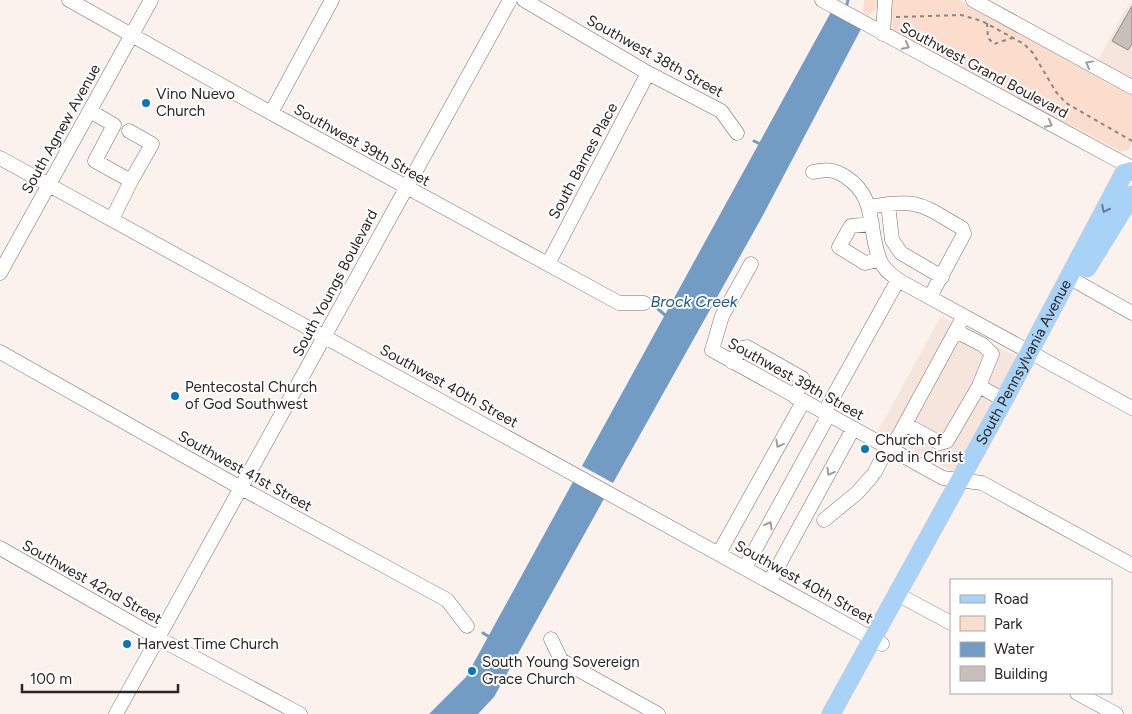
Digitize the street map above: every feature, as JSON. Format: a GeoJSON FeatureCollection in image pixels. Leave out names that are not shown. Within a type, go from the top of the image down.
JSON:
{"type":"FeatureCollection","features":[{"type":"Feature","properties":{"kind":"main road","name":"South Pennsylvania Avenue"},"geometry":{"type":"LineString","coordinates":[[831,714],[877,641],[1074,281],[1124,173],[1132,170]]}},
{"type":"Feature","properties":{"kind":"main road","name":"South Pennsylvania Avenue"},"geometry":{"type":"LineString","coordinates":[[1074,281],[1132,195]]}},
{"type":"Feature","properties":{"kind":"main road","name":"South Pennsylvania Avenue"},"geometry":{"type":"LineString","coordinates":[[964,481],[1004,400],[1034,354]]}},
{"type":"Feature","properties":{"kind":"main road","name":"South Pennsylvania Avenue"},"geometry":{"type":"LineString","coordinates":[[843,714],[877,641]]}},
{"type":"Feature","properties":{"kind":"street","name":"Southwest 39th Street"},"geometry":{"type":"LineString","coordinates":[[69,0],[405,187],[619,303],[644,303]]}},
{"type":"Feature","properties":{"kind":"street","name":"South Agnew Avenue"},"geometry":{"type":"LineString","coordinates":[[0,273],[151,0]]}},
{"type":"Feature","properties":{"kind":"street"},"geometry":{"type":"LineString","coordinates":[[271,113],[332,0]]}},
{"type":"Feature","properties":{"kind":"street","name":"South Youngs Boulevard"},"geometry":{"type":"LineString","coordinates":[[116,714],[405,187],[510,0]]}},
{"type":"Feature","properties":{"kind":"street","name":"Southwest 38th Street"},"geometry":{"type":"LineString","coordinates":[[524,0],[648,73],[721,111],[737,133]]}},
{"type":"Feature","properties":{"kind":"street"},"geometry":{"type":"LineString","coordinates":[[883,34],[885,0]]}},
{"type":"Feature","properties":{"kind":"street"},"geometry":{"type":"LineString","coordinates":[[973,0],[1131,85]]}},
{"type":"Feature","properties":{"kind":"street","name":"Southwest Grand Boulevard"},"geometry":{"type":"LineString","coordinates":[[826,2],[1132,170]]}},
{"type":"Feature","properties":{"kind":"street","name":"South Barnes Place"},"geometry":{"type":"LineString","coordinates":[[548,264],[648,73]]}},
{"type":"Feature","properties":{"kind":"street"},"geometry":{"type":"LineString","coordinates":[[90,111],[152,144],[112,219]]}},
{"type":"Feature","properties":{"kind":"street"},"geometry":{"type":"LineString","coordinates":[[121,128],[95,161],[132,181]]}},
{"type":"Feature","properties":{"kind":"street","name":"Southwest 40th Street"},"geometry":{"type":"LineString","coordinates":[[0,158],[877,641]]}},
{"type":"Feature","properties":{"kind":"street"},"geometry":{"type":"LineString","coordinates":[[813,172],[826,169],[838,172],[853,182],[863,193],[869,207],[880,260],[884,268],[898,280],[1132,408]]}},
{"type":"Feature","properties":{"kind":"street"},"geometry":{"type":"LineString","coordinates":[[869,207],[906,201],[919,204],[962,228],[964,234],[930,297]]}},
{"type":"Feature","properties":{"kind":"street"},"geometry":{"type":"LineString","coordinates":[[888,204],[892,240],[901,253],[942,277]]}},
{"type":"Feature","properties":{"kind":"street"},"geometry":{"type":"LineString","coordinates":[[872,224],[851,226],[838,246],[865,263],[880,260]]}},
{"type":"Feature","properties":{"kind":"street","name":"Southwest 39th Street"},"geometry":{"type":"LineString","coordinates":[[751,264],[722,316],[712,350],[853,430],[943,478],[982,483],[1132,565]]}},
{"type":"Feature","properties":{"kind":"street"},"geometry":{"type":"LineString","coordinates":[[746,568],[898,280]]}},
{"type":"Feature","properties":{"kind":"street"},"geometry":{"type":"LineString","coordinates":[[1074,281],[1132,313]]}},
{"type":"Feature","properties":{"kind":"street"},"geometry":{"type":"LineString","coordinates":[[808,511],[828,522],[873,474],[887,448],[898,437],[964,316]]}},
{"type":"Feature","properties":{"kind":"street"},"geometry":{"type":"LineString","coordinates":[[905,424],[940,443],[947,441],[979,386],[992,354],[983,345],[956,331]]}},
{"type":"Feature","properties":{"kind":"street"},"geometry":{"type":"LineString","coordinates":[[719,553],[799,399],[803,380],[747,347],[742,348],[732,362]]}},
{"type":"Feature","properties":{"kind":"street","name":"Southwest 41st Street"},"geometry":{"type":"LineString","coordinates":[[0,352],[241,488],[447,600],[466,626]]}},
{"type":"Feature","properties":{"kind":"street"},"geometry":{"type":"LineString","coordinates":[[764,380],[774,362]]}},
{"type":"Feature","properties":{"kind":"street"},"geometry":{"type":"LineString","coordinates":[[979,386],[1004,400]]}},
{"type":"Feature","properties":{"kind":"street"},"geometry":{"type":"LineString","coordinates":[[770,581],[853,430]]}},
{"type":"Feature","properties":{"kind":"street","name":"Southwest 42nd Street"},"geometry":{"type":"LineString","coordinates":[[0,548],[158,638],[300,714]]}},
{"type":"Feature","properties":{"kind":"street"},"geometry":{"type":"LineString","coordinates":[[902,596],[950,622]]}},
{"type":"Feature","properties":{"kind":"street"},"geometry":{"type":"LineString","coordinates":[[551,640],[561,660],[658,714]]}},
{"type":"Feature","properties":{"kind":"street"},"geometry":{"type":"LineString","coordinates":[[1079,694],[1116,714]]}},
{"type":"Feature","properties":{"kind":"path"},"geometry":{"type":"LineString","coordinates":[[884,16],[962,15],[971,16],[986,23],[1013,38],[1038,58],[1056,92],[1066,103],[1132,141]]}},
{"type":"Feature","properties":{"kind":"path"},"geometry":{"type":"LineString","coordinates":[[986,23],[988,38],[994,44],[1013,38]]}},
{"type":"Feature","properties":{"kind":"shaded area"},"geometry":{"type":"Polygon","coordinates":[[[1129,3],[1132,4],[1132,82],[1097,62],[1129,3]]]}},
{"type":"Feature","properties":{"kind":"shaded area"},"geometry":{"type":"Polygon","coordinates":[[[941,316],[1019,358],[954,472],[878,431],[941,316]]]}},
{"type":"Feature","properties":{"kind":"green space"},"geometry":{"type":"Polygon","coordinates":[[[864,0],[878,0],[878,7],[869,15],[863,13],[864,0]]]}},
{"type":"Feature","properties":{"kind":"green space"},"geometry":{"type":"Polygon","coordinates":[[[891,0],[959,0],[1132,94],[1132,143],[1128,150],[1121,152],[1079,129],[1028,107],[896,34],[890,22],[891,0]]]}},
{"type":"Feature","properties":{"kind":"water","name":"Brock Creek"},"geometry":{"type":"Polygon","coordinates":[[[831,12],[861,29],[762,217],[613,483],[582,466],[831,12]]]}},
{"type":"Feature","properties":{"kind":"water"},"geometry":{"type":"Polygon","coordinates":[[[574,480],[605,497],[494,697],[478,714],[429,714],[466,677],[574,480]]]}},
{"type":"Feature","properties":{"kind":"building"},"geometry":{"type":"Polygon","coordinates":[[[1132,6],[1132,44],[1128,50],[1112,41],[1132,6]]]}},
{"type":"Feature","properties":{"kind":"waterway","name":"Brock Creek"},"geometry":{"type":"LineString","coordinates":[[846,8],[848,0]]}},
{"type":"Feature","properties":{"kind":"waterway"},"geometry":{"type":"LineString","coordinates":[[754,141],[764,146]]}},
{"type":"Feature","properties":{"kind":"waterway"},"geometry":{"type":"LineString","coordinates":[[658,309],[666,316]]}},
{"type":"Feature","properties":{"kind":"waterway"},"geometry":{"type":"LineString","coordinates":[[483,633],[491,638]]}},
{"type":"Feature","properties":{"kind":"place","name":"Vino Nuevo Church"},"geometry":{"type":"Point","coordinates":[146,103]}},
{"type":"Feature","properties":{"kind":"place","name":"Pentecostal Church of God Southwest"},"geometry":{"type":"Point","coordinates":[175,396]}},
{"type":"Feature","properties":{"kind":"place","name":"Church of God in Christ"},"geometry":{"type":"Point","coordinates":[865,449]}},
{"type":"Feature","properties":{"kind":"place","name":"Harvest Time Church"},"geometry":{"type":"Point","coordinates":[127,644]}},
{"type":"Feature","properties":{"kind":"place","name":"South Young Sovereign Grace Church"},"geometry":{"type":"Point","coordinates":[472,671]}}]}
